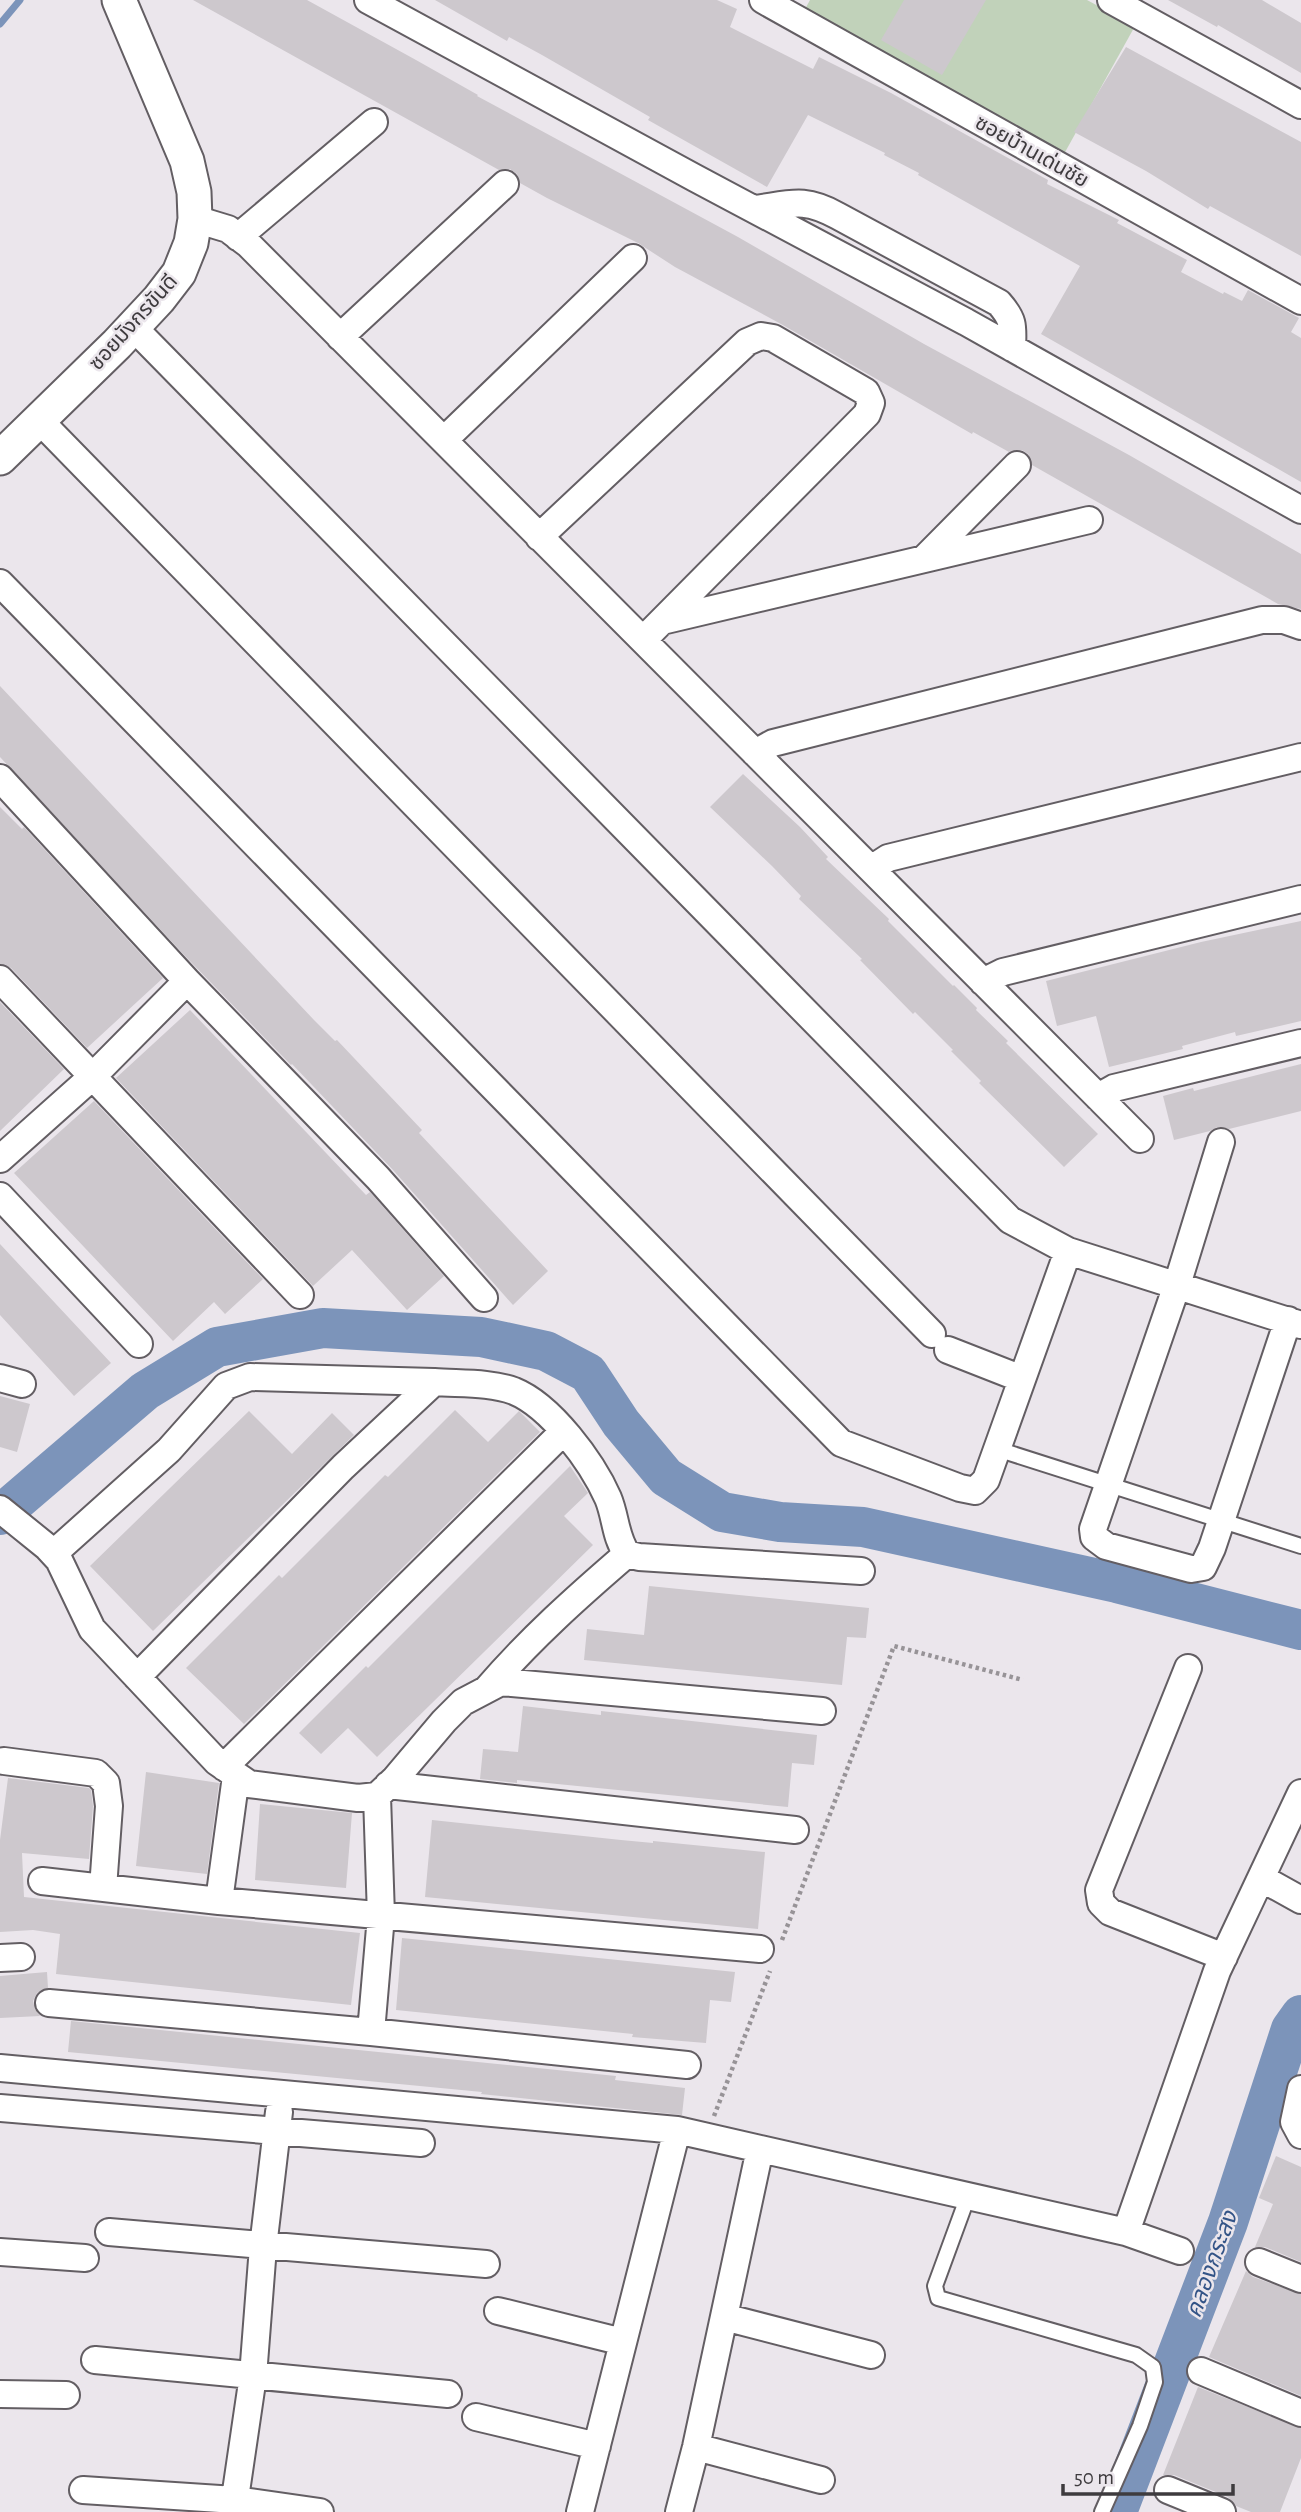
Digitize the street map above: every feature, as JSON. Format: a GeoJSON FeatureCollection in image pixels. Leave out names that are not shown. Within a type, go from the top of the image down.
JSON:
{"type":"FeatureCollection","features":[{"type":"Feature","properties":{"kind":"street","name":"ซอยมังกรขันดี"},"geometry":{"type":"LineString","coordinates":[[0,458],[159,299],[179,273],[191,243],[195,219],[194,192],[187,162],[119,0]]}},
{"type":"Feature","properties":{"kind":"street"},"geometry":{"type":"LineString","coordinates":[[368,0],[755,209],[803,202],[819,205],[999,303],[1011,317],[1012,348],[1301,510]]}},
{"type":"Feature","properties":{"kind":"street"},"geometry":{"type":"LineString","coordinates":[[1111,0],[1301,105]]}},
{"type":"Feature","properties":{"kind":"street","name":"ซอยบ้านเด่นชัย"},"geometry":{"type":"LineString","coordinates":[[778,4],[1301,300]]}},
{"type":"Feature","properties":{"kind":"street"},"geometry":{"type":"LineString","coordinates":[[238,237],[374,122]]}},
{"type":"Feature","properties":{"kind":"street"},"geometry":{"type":"LineString","coordinates":[[340,337],[505,184]]}},
{"type":"Feature","properties":{"kind":"street"},"geometry":{"type":"LineString","coordinates":[[195,219],[228,229],[238,237],[1140,1139]]}},
{"type":"Feature","properties":{"kind":"street"},"geometry":{"type":"LineString","coordinates":[[443,440],[633,258]]}},
{"type":"Feature","properties":{"kind":"street"},"geometry":{"type":"LineString","coordinates":[[133,327],[1010,1220],[1068,1251],[1177,1285],[1294,1322],[1208,1560],[1203,1567],[1191,1569],[1106,1546],[1094,1537],[1093,1530],[1177,1285],[1221,1142]]}},
{"type":"Feature","properties":{"kind":"street"},"geometry":{"type":"LineString","coordinates":[[540,537],[747,342],[761,336],[773,338],[866,392],[871,403],[867,414],[643,640]]}},
{"type":"Feature","properties":{"kind":"street"},"geometry":{"type":"LineString","coordinates":[[39,420],[940,1342],[1022,1379]]}},
{"type":"Feature","properties":{"kind":"street"},"geometry":{"type":"LineString","coordinates":[[925,559],[1017,465]]}},
{"type":"Feature","properties":{"kind":"street"},"geometry":{"type":"LineString","coordinates":[[662,621],[1089,520]]}},
{"type":"Feature","properties":{"kind":"street"},"geometry":{"type":"LineString","coordinates":[[0,583],[841,1443],[960,1488],[975,1491],[986,1479],[1068,1251]]}},
{"type":"Feature","properties":{"kind":"street"},"geometry":{"type":"LineString","coordinates":[[755,753],[772,743],[1262,620],[1284,620],[1301,626]]}},
{"type":"Feature","properties":{"kind":"street"},"geometry":{"type":"LineString","coordinates":[[871,869],[888,858],[1301,757]]}},
{"type":"Feature","properties":{"kind":"street"},"geometry":{"type":"LineString","coordinates":[[0,778],[187,981],[378,1178],[484,1298]]}},
{"type":"Feature","properties":{"kind":"street"},"geometry":{"type":"LineString","coordinates":[[983,982],[1003,972],[1301,899]]}},
{"type":"Feature","properties":{"kind":"street"},"geometry":{"type":"LineString","coordinates":[[0,979],[300,1295]]}},
{"type":"Feature","properties":{"kind":"street"},"geometry":{"type":"LineString","coordinates":[[0,1159],[92,1077],[187,981]]}},
{"type":"Feature","properties":{"kind":"street"},"geometry":{"type":"LineString","coordinates":[[1098,1097],[1114,1088],[1301,1042]]}},
{"type":"Feature","properties":{"kind":"street"},"geometry":{"type":"LineString","coordinates":[[0,1196],[139,1344]]}},
{"type":"Feature","properties":{"kind":"street"},"geometry":{"type":"LineString","coordinates":[[54,1553],[169,1450],[231,1383],[250,1377],[434,1382],[511,1390],[534,1402],[563,1432],[600,1482],[609,1502],[619,1542],[627,1554],[653,1558],[861,1571]]}},
{"type":"Feature","properties":{"kind":"street"},"geometry":{"type":"LineString","coordinates":[[137,1677],[343,1467],[434,1382]]}},
{"type":"Feature","properties":{"kind":"street"},"geometry":{"type":"LineString","coordinates":[[219,1902],[230,1772],[563,1432]]}},
{"type":"Feature","properties":{"kind":"street"},"geometry":{"type":"LineString","coordinates":[[8,1515],[54,1553],[92,1629],[230,1772],[249,1784],[358,1798],[382,1791],[795,1830]]}},
{"type":"Feature","properties":{"kind":"street"},"geometry":{"type":"LineString","coordinates":[[487,1689],[554,1616],[627,1554]]}},
{"type":"Feature","properties":{"kind":"street"},"geometry":{"type":"LineString","coordinates":[[1188,1668],[1099,1890],[1101,1903],[1110,1912],[1224,1957]]}},
{"type":"Feature","properties":{"kind":"street"},"geometry":{"type":"LineString","coordinates":[[371,2032],[381,1916],[382,1791],[463,1702],[501,1682],[822,1711]]}},
{"type":"Feature","properties":{"kind":"street"},"geometry":{"type":"LineString","coordinates":[[4,1761],[96,1773],[107,1783],[109,1806],[103,1888]]}},
{"type":"Feature","properties":{"kind":"street"},"geometry":{"type":"LineString","coordinates":[[1126,2232],[1217,1971],[1301,1793]]}},
{"type":"Feature","properties":{"kind":"street"},"geometry":{"type":"LineString","coordinates":[[1261,1878],[1301,1900]]}},
{"type":"Feature","properties":{"kind":"street"},"geometry":{"type":"LineString","coordinates":[[42,1881],[219,1902],[771,1953]]}},
{"type":"Feature","properties":{"kind":"street"},"geometry":{"type":"LineString","coordinates":[[49,2003],[371,2032],[687,2065]]}},
{"type":"Feature","properties":{"kind":"street"},"geometry":{"type":"LineString","coordinates":[[0,2068],[677,2130],[1126,2232],[1180,2251]]}},
{"type":"Feature","properties":{"kind":"street"},"geometry":{"type":"LineString","coordinates":[[1301,2089],[1294,2122],[1301,2135]]}},
{"type":"Feature","properties":{"kind":"street"},"geometry":{"type":"LineString","coordinates":[[234,2506],[253,2376],[263,2246],[281,2093]]}},
{"type":"Feature","properties":{"kind":"street"},"geometry":{"type":"LineString","coordinates":[[0,2108],[421,2143]]}},
{"type":"Feature","properties":{"kind":"street"},"geometry":{"type":"LineString","coordinates":[[580,2512],[677,2130]]}},
{"type":"Feature","properties":{"kind":"street"},"geometry":{"type":"LineString","coordinates":[[679,2512],[696,2447],[761,2150]]}},
{"type":"Feature","properties":{"kind":"street"},"geometry":{"type":"LineString","coordinates":[[109,2232],[486,2264]]}},
{"type":"Feature","properties":{"kind":"street"},"geometry":{"type":"LineString","coordinates":[[0,2252],[85,2258]]}},
{"type":"Feature","properties":{"kind":"street"},"geometry":{"type":"LineString","coordinates":[[1259,2262],[1301,2279]]}},
{"type":"Feature","properties":{"kind":"street"},"geometry":{"type":"LineString","coordinates":[[498,2311],[623,2342]]}},
{"type":"Feature","properties":{"kind":"street"},"geometry":{"type":"LineString","coordinates":[[724,2317],[871,2355]]}},
{"type":"Feature","properties":{"kind":"street"},"geometry":{"type":"LineString","coordinates":[[95,2360],[448,2394]]}},
{"type":"Feature","properties":{"kind":"street"},"geometry":{"type":"LineString","coordinates":[[1201,2371],[1301,2413]]}},
{"type":"Feature","properties":{"kind":"street"},"geometry":{"type":"LineString","coordinates":[[0,2394],[66,2395]]}},
{"type":"Feature","properties":{"kind":"street"},"geometry":{"type":"LineString","coordinates":[[476,2417],[597,2446]]}},
{"type":"Feature","properties":{"kind":"street"},"geometry":{"type":"LineString","coordinates":[[696,2447],[821,2480]]}},
{"type":"Feature","properties":{"kind":"street"},"geometry":{"type":"LineString","coordinates":[[83,2490],[320,2512]]}},
{"type":"Feature","properties":{"kind":"street"},"geometry":{"type":"LineString","coordinates":[[1168,2490],[1222,2512]]}},
{"type":"Feature","properties":{"kind":"lane"},"geometry":{"type":"LineString","coordinates":[[997,1449],[1301,1546]]}},
{"type":"Feature","properties":{"kind":"lane"},"geometry":{"type":"LineString","coordinates":[[968,2196],[936,2286],[938,2298],[1136,2355],[1153,2367],[1155,2382],[1140,2426],[1102,2512]]}},
{"type":"Feature","properties":{"kind":"path"},"geometry":{"type":"LineString","coordinates":[[706,2137],[771,1953],[894,1646],[1023,1680]]}},
{"type":"Feature","properties":{"kind":"green space"},"geometry":{"type":"Polygon","coordinates":[[[810,0],[1087,0],[1135,26],[1064,154],[804,11],[810,0]]]}},
{"type":"Feature","properties":{"kind":"building"},"geometry":{"type":"Polygon","coordinates":[[[193,0],[307,0],[477,96],[738,237],[1301,554],[1301,609],[1278,604],[1032,465],[1028,454],[1022,450],[1009,452],[973,432],[972,434],[781,324],[675,267],[638,243],[520,183],[517,174],[510,169],[499,170],[193,0]]]}},
{"type":"Feature","properties":{"kind":"building"},"geometry":{"type":"Polygon","coordinates":[[[435,0],[717,0],[737,9],[730,27],[813,69],[819,57],[891,93],[1048,180],[1047,184],[1119,220],[1117,223],[1187,260],[1181,272],[1242,301],[1248,290],[1299,318],[1291,332],[1301,338],[1301,482],[1041,334],[1080,266],[918,175],[919,173],[884,155],[885,153],[808,115],[767,187],[648,120],[650,117],[542,55],[509,37],[507,41],[435,0]]]}},
{"type":"Feature","properties":{"kind":"building"},"geometry":{"type":"Polygon","coordinates":[[[904,0],[986,0],[942,75],[881,40],[904,0]]]}},
{"type":"Feature","properties":{"kind":"building"},"geometry":{"type":"Polygon","coordinates":[[[1168,0],[1262,0],[1301,23],[1301,73],[1218,25],[1217,27],[1168,0]]]}},
{"type":"Feature","properties":{"kind":"building"},"geometry":{"type":"Polygon","coordinates":[[[1126,47],[1301,142],[1301,256],[1210,206],[1208,209],[1074,132],[1126,47]]]}},
{"type":"Feature","properties":{"kind":"building"},"geometry":{"type":"Polygon","coordinates":[[[0,686],[314,1020],[337,1040],[422,1130],[419,1133],[548,1271],[513,1305],[393,1170],[186,957],[0,757],[0,686]]]}},
{"type":"Feature","properties":{"kind":"building"},"geometry":{"type":"Polygon","coordinates":[[[743,774],[800,827],[828,857],[826,859],[889,919],[888,921],[977,1008],[1008,1041],[1006,1043],[1098,1134],[1064,1167],[979,1083],[981,1081],[951,1051],[953,1050],[915,1012],[913,1014],[860,960],[862,959],[799,899],[801,896],[772,866],[710,807],[743,774]]]}},
{"type":"Feature","properties":{"kind":"building"},"geometry":{"type":"Polygon","coordinates":[[[0,807],[22,829],[24,827],[163,978],[87,1048],[11,968],[0,964],[0,807]]]}},
{"type":"Feature","properties":{"kind":"building"},"geometry":{"type":"Polygon","coordinates":[[[1301,921],[1301,1021],[1236,1036],[1235,1032],[1182,1046],[1183,1049],[1109,1067],[1096,1016],[1057,1026],[1046,981],[1201,942],[1301,921]]]}},
{"type":"Feature","properties":{"kind":"building"},"geometry":{"type":"Polygon","coordinates":[[[0,1002],[64,1069],[0,1131],[0,1002]]]}},
{"type":"Feature","properties":{"kind":"building"},"geometry":{"type":"Polygon","coordinates":[[[190,1010],[366,1195],[370,1192],[444,1276],[407,1310],[352,1250],[313,1286],[116,1078],[190,1010]]]}},
{"type":"Feature","properties":{"kind":"building"},"geometry":{"type":"Polygon","coordinates":[[[1301,1064],[1301,1111],[1229,1129],[1217,1127],[1174,1140],[1163,1096],[1193,1088],[1194,1091],[1301,1064]]]}},
{"type":"Feature","properties":{"kind":"building"},"geometry":{"type":"Polygon","coordinates":[[[94,1101],[263,1279],[225,1314],[214,1302],[173,1341],[14,1173],[94,1101]]]}},
{"type":"Feature","properties":{"kind":"building"},"geometry":{"type":"Polygon","coordinates":[[[0,1244],[111,1363],[74,1396],[0,1315],[0,1244]]]}},
{"type":"Feature","properties":{"kind":"building"},"geometry":{"type":"Polygon","coordinates":[[[0,1396],[30,1404],[17,1452],[0,1447],[0,1396]]]}},
{"type":"Feature","properties":{"kind":"building"},"geometry":{"type":"Polygon","coordinates":[[[455,1410],[488,1442],[519,1411],[540,1432],[244,1724],[186,1668],[279,1575],[282,1578],[385,1475],[388,1477],[455,1410]]]}},
{"type":"Feature","properties":{"kind":"building"},"geometry":{"type":"Polygon","coordinates":[[[249,1411],[292,1454],[332,1413],[354,1435],[153,1631],[90,1566],[249,1411]]]}},
{"type":"Feature","properties":{"kind":"building"},"geometry":{"type":"Polygon","coordinates":[[[570,1466],[588,1493],[564,1516],[593,1545],[377,1757],[348,1728],[321,1754],[299,1733],[366,1666],[368,1668],[570,1466]]]}},
{"type":"Feature","properties":{"kind":"building"},"geometry":{"type":"Polygon","coordinates":[[[649,1586],[869,1608],[866,1638],[847,1637],[842,1685],[584,1660],[587,1629],[644,1635],[649,1586]]]}},
{"type":"Feature","properties":{"kind":"building"},"geometry":{"type":"Polygon","coordinates":[[[523,1706],[601,1715],[601,1711],[817,1735],[814,1765],[792,1763],[788,1807],[517,1780],[517,1783],[480,1779],[483,1749],[518,1752],[523,1706]]]}},
{"type":"Feature","properties":{"kind":"building"},"geometry":{"type":"Polygon","coordinates":[[[146,1772],[219,1783],[207,1874],[136,1866],[146,1772]]]}},
{"type":"Feature","properties":{"kind":"building"},"geometry":{"type":"Polygon","coordinates":[[[8,1778],[91,1790],[93,1806],[89,1859],[22,1853],[24,1897],[360,1933],[351,2005],[56,1974],[60,1934],[33,1930],[0,1932],[0,1840],[8,1778]]]}},
{"type":"Feature","properties":{"kind":"building"},"geometry":{"type":"Polygon","coordinates":[[[260,1804],[352,1813],[346,1888],[255,1880],[260,1804]]]}},
{"type":"Feature","properties":{"kind":"building"},"geometry":{"type":"Polygon","coordinates":[[[432,1820],[765,1852],[758,1929],[425,1897],[432,1820]]]}},
{"type":"Feature","properties":{"kind":"building"},"geometry":{"type":"Polygon","coordinates":[[[402,1938],[735,1972],[731,2002],[710,2000],[706,2043],[396,2010],[402,1938]]]}},
{"type":"Feature","properties":{"kind":"building"},"geometry":{"type":"Polygon","coordinates":[[[47,1972],[48,1988],[37,1993],[33,2001],[40,2016],[0,2018],[0,1976],[47,1972]]]}},
{"type":"Feature","properties":{"kind":"building"},"geometry":{"type":"Polygon","coordinates":[[[71,2021],[616,2076],[615,2080],[685,2088],[682,2115],[481,2094],[482,2092],[68,2052],[71,2021]]]}},
{"type":"Feature","properties":{"kind":"building"},"geometry":{"type":"Polygon","coordinates":[[[1276,2156],[1301,2167],[1301,2262],[1265,2247],[1255,2247],[1273,2204],[1259,2198],[1276,2156]]]}},
{"type":"Feature","properties":{"kind":"building"},"geometry":{"type":"Polygon","coordinates":[[[1246,2271],[1253,2277],[1301,2294],[1301,2396],[1209,2357],[1246,2271]]]}},
{"type":"Feature","properties":{"kind":"building"},"geometry":{"type":"Polygon","coordinates":[[[1198,2387],[1301,2428],[1301,2458],[1280,2512],[1251,2512],[1236,2506],[1228,2497],[1174,2475],[1163,2475],[1198,2387]]]}},
{"type":"Feature","properties":{"kind":"waterway"},"geometry":{"type":"LineString","coordinates":[[0,24],[20,0]]}},
{"type":"Feature","properties":{"kind":"waterway"},"geometry":{"type":"LineString","coordinates":[[0,1515],[145,1391],[217,1347],[323,1328],[481,1337],[546,1351],[588,1373],[621,1423],[666,1477],[722,1512],[780,1522],[863,1527],[1117,1583],[1301,1630]]}},
{"type":"Feature","properties":{"kind":"waterway","name":"คลองกระสง"},"geometry":{"type":"LineString","coordinates":[[1117,2512],[1228,2222],[1291,2029],[1301,2015]]}}]}
